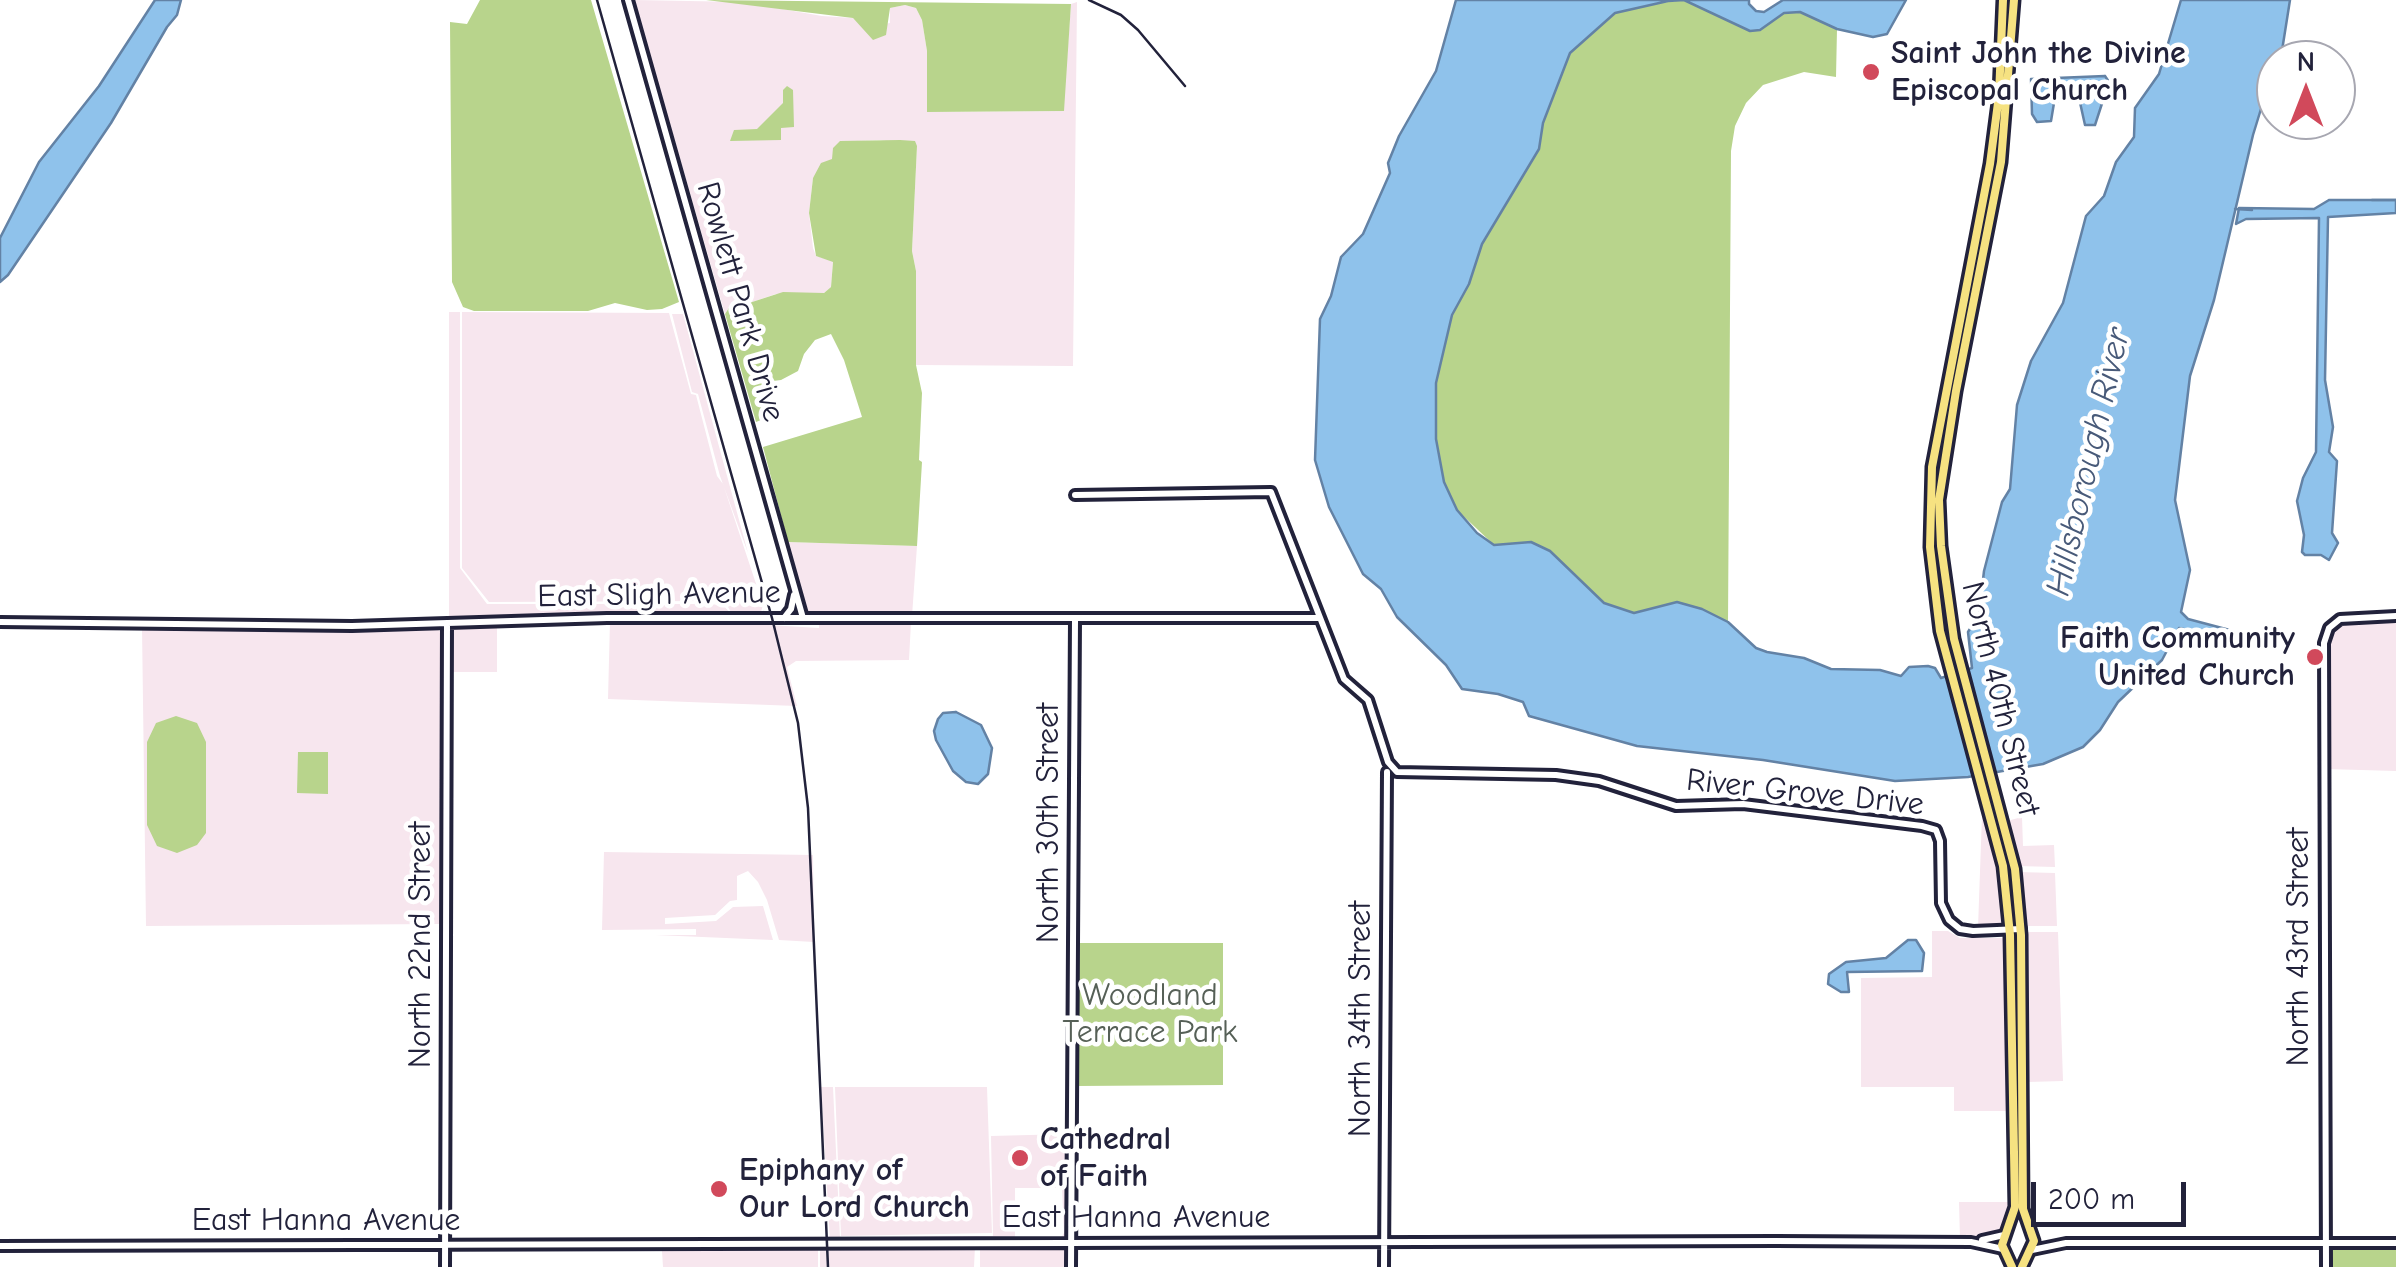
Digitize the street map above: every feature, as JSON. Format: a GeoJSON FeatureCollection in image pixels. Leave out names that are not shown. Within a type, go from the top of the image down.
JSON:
{"type":"FeatureCollection","features":[{"type":"Feature","properties":{"kind":"main road","name":"North 40th Street"},"geometry":{"type":"LineString","coordinates":[[2003,0],[1999,95],[1990,164],[1946,383],[1930,496],[1930,547],[1935,602],[1995,788],[2014,869],[2021,928],[2024,1216],[2032,1235]]}},
{"type":"Feature","properties":{"kind":"main road","name":"North 40th Street"},"geometry":{"type":"LineString","coordinates":[[2006,1233],[2015,1207],[2010,928],[2004,866],[1956,671],[1939,500],[2001,162],[2014,0]]}},
{"type":"Feature","properties":{"kind":"main road"},"geometry":{"type":"LineString","coordinates":[[2013,1117],[2023,1142]]}},
{"type":"Feature","properties":{"kind":"main road"},"geometry":{"type":"LineString","coordinates":[[2012,1267],[2005,1251],[2006,1233],[2019,1226],[2032,1235],[2030,1252],[2022,1267]]}},
{"type":"Feature","properties":{"kind":"main road"},"geometry":{"type":"LineString","coordinates":[[2005,1251],[2018,1258],[2030,1252]]}},
{"type":"Feature","properties":{"kind":"street","name":"Rowlett Park Drive"},"geometry":{"type":"LineString","coordinates":[[628,0],[803,618]]}},
{"type":"Feature","properties":{"kind":"street","name":"River Grove Drive"},"geometry":{"type":"LineString","coordinates":[[1075,495],[1271,492],[1344,679],[1368,700],[1388,762],[1397,772],[1556,775],[1599,782],[1676,806],[1743,804],[1922,826],[1936,830],[1940,841],[1940,903],[1949,920],[1960,929],[1973,931],[2021,928]]}},
{"type":"Feature","properties":{"kind":"street"},"geometry":{"type":"LineString","coordinates":[[784,618],[792,609],[794,589]]}},
{"type":"Feature","properties":{"kind":"street","name":"North 43rd Street"},"geometry":{"type":"LineString","coordinates":[[2326,1267],[2324,644],[2330,628],[2340,619],[2396,616]]}},
{"type":"Feature","properties":{"kind":"street","name":"East Sligh Avenue"},"geometry":{"type":"LineString","coordinates":[[0,622],[336,626],[784,618],[1319,618]]}},
{"type":"Feature","properties":{"kind":"street","name":"North 30th Street"},"geometry":{"type":"LineString","coordinates":[[1071,1267],[1074,620]]}},
{"type":"Feature","properties":{"kind":"street","name":"North 22nd Street"},"geometry":{"type":"LineString","coordinates":[[445,1267],[447,623]]}},
{"type":"Feature","properties":{"kind":"street","name":"North 34th Street"},"geometry":{"type":"LineString","coordinates":[[1384,1267],[1387,772]]}},
{"type":"Feature","properties":{"kind":"street","name":"East Hanna Avenue"},"geometry":{"type":"LineString","coordinates":[[0,1246],[1972,1242],[2006,1233]]}},
{"type":"Feature","properties":{"kind":"street"},"geometry":{"type":"LineString","coordinates":[[2032,1235],[2066,1242],[2396,1243]]}},
{"type":"Feature","properties":{"kind":"street","name":"East Hanna Avenue"},"geometry":{"type":"LineString","coordinates":[[1972,1242],[2005,1251]]}},
{"type":"Feature","properties":{"kind":"street"},"geometry":{"type":"LineString","coordinates":[[2030,1252],[2066,1242]]}},
{"type":"Feature","properties":{"kind":"shaded area"},"geometry":{"type":"Polygon","coordinates":[[[634,0],[742,2],[853,18],[864,28],[890,23],[890,8],[916,8],[927,51],[928,112],[1063,111],[1071,4],[1077,2],[1073,366],[916,365],[916,271],[912,251],[917,146],[880,140],[858,141],[813,178],[809,213],[813,248],[816,256],[833,261],[831,287],[824,293],[776,294],[749,303],[732,302],[725,314],[634,0]]]}},
{"type":"Feature","properties":{"kind":"shaded area"},"geometry":{"type":"Polygon","coordinates":[[[449,312],[460,312],[460,568],[487,604],[707,604],[723,605],[731,614],[761,614],[764,610],[765,615],[449,620],[449,312]]]}},
{"type":"Feature","properties":{"kind":"shaded area"},"geometry":{"type":"Polygon","coordinates":[[[462,312],[669,313],[717,476],[763,605],[761,612],[731,612],[725,602],[707,601],[489,602],[462,568],[462,312]]]}},
{"type":"Feature","properties":{"kind":"shaded area"},"geometry":{"type":"Polygon","coordinates":[[[672,314],[683,314],[748,553],[720,476],[698,394],[692,392],[672,314]]]}},
{"type":"Feature","properties":{"kind":"shaded area"},"geometry":{"type":"Polygon","coordinates":[[[788,542],[917,546],[912,616],[810,614],[788,542]]]}},
{"type":"Feature","properties":{"kind":"shaded area"},"geometry":{"type":"Polygon","coordinates":[[[2396,620],[2396,771],[2326,769],[2329,640],[2333,631],[2350,621],[2396,620]]]}},
{"type":"Feature","properties":{"kind":"shaded area"},"geometry":{"type":"Polygon","coordinates":[[[610,621],[767,621],[768,625],[819,628],[819,621],[911,622],[909,660],[796,661],[787,667],[797,706],[608,699],[610,621]]]}},
{"type":"Feature","properties":{"kind":"shaded area"},"geometry":{"type":"Polygon","coordinates":[[[497,625],[497,672],[449,672],[449,626],[497,625]]]}},
{"type":"Feature","properties":{"kind":"shaded area"},"geometry":{"type":"Polygon","coordinates":[[[142,627],[440,631],[443,702],[439,924],[146,926],[142,627]]]}},
{"type":"Feature","properties":{"kind":"shaded area"},"geometry":{"type":"Polygon","coordinates":[[[1982,815],[1989,815],[2002,869],[2006,925],[1978,928],[1982,815]]]}},
{"type":"Feature","properties":{"kind":"shaded area"},"geometry":{"type":"Polygon","coordinates":[[[2022,817],[2023,846],[2054,845],[2055,867],[2017,866],[2007,821],[2022,817]]]}},
{"type":"Feature","properties":{"kind":"shaded area"},"geometry":{"type":"Polygon","coordinates":[[[604,852],[813,855],[814,942],[779,940],[767,900],[748,871],[737,876],[737,900],[730,901],[715,915],[665,918],[665,924],[716,921],[733,907],[763,906],[773,940],[655,935],[696,935],[696,929],[602,930],[604,852]]]}},
{"type":"Feature","properties":{"kind":"shaded area"},"geometry":{"type":"Polygon","coordinates":[[[2018,872],[2055,873],[2057,926],[2023,926],[2018,872]]]}},
{"type":"Feature","properties":{"kind":"shaded area"},"geometry":{"type":"Polygon","coordinates":[[[1932,931],[1948,931],[1960,938],[2007,938],[2007,1111],[1954,1111],[1954,1087],[1861,1087],[1861,978],[1932,977],[1932,931]]]}},
{"type":"Feature","properties":{"kind":"shaded area"},"geometry":{"type":"Polygon","coordinates":[[[2024,932],[2058,932],[2063,1081],[2028,1082],[2024,932]]]}},
{"type":"Feature","properties":{"kind":"shaded area"},"geometry":{"type":"Polygon","coordinates":[[[821,1087],[833,1087],[840,1238],[993,1236],[991,1136],[1068,1134],[1068,1241],[830,1241],[821,1087]],[[1015,1188],[1015,1238],[1061,1238],[1062,1188],[1015,1188]]]}},
{"type":"Feature","properties":{"kind":"shaded area"},"geometry":{"type":"Polygon","coordinates":[[[835,1087],[987,1087],[992,1233],[841,1236],[835,1087]]]}},
{"type":"Feature","properties":{"kind":"shaded area"},"geometry":{"type":"Polygon","coordinates":[[[1959,1202],[2010,1202],[2010,1221],[1992,1236],[1960,1239],[1959,1202]]]}},
{"type":"Feature","properties":{"kind":"shaded area"},"geometry":{"type":"Polygon","coordinates":[[[975,1246],[974,1267],[820,1267],[820,1247],[975,1246]]]}},
{"type":"Feature","properties":{"kind":"shaded area"},"geometry":{"type":"Polygon","coordinates":[[[980,1246],[1068,1247],[1068,1267],[980,1267],[980,1246]]]}},
{"type":"Feature","properties":{"kind":"shaded area"},"geometry":{"type":"Polygon","coordinates":[[[818,1247],[818,1267],[663,1267],[662,1251],[818,1247]]]}},
{"type":"Feature","properties":{"kind":"green space"},"geometry":{"type":"Polygon","coordinates":[[[480,0],[591,0],[679,302],[647,310],[615,303],[588,311],[474,311],[463,307],[452,282],[450,22],[467,24],[480,0]]]}},
{"type":"Feature","properties":{"kind":"green space"},"geometry":{"type":"Polygon","coordinates":[[[706,0],[1071,4],[1064,111],[927,112],[927,51],[916,8],[890,8],[886,35],[873,40],[853,18],[706,0]]]}},
{"type":"Feature","properties":{"kind":"green space"},"geometry":{"type":"Polygon","coordinates":[[[1684,0],[1750,31],[1760,30],[1784,13],[1800,12],[1837,29],[1836,77],[1804,72],[1763,85],[1746,103],[1735,126],[1731,151],[1728,622],[1677,602],[1634,613],[1616,608],[1604,603],[1550,551],[1518,542],[1503,547],[1494,545],[1457,510],[1444,482],[1436,439],[1436,383],[1452,315],[1469,284],[1482,244],[1539,149],[1543,124],[1570,53],[1615,13],[1684,0]]]}},
{"type":"Feature","properties":{"kind":"green space"},"geometry":{"type":"Polygon","coordinates":[[[787,86],[793,90],[794,127],[781,128],[781,140],[730,141],[734,130],[757,129],[783,103],[787,86]]]}},
{"type":"Feature","properties":{"kind":"green space"},"geometry":{"type":"Polygon","coordinates":[[[900,140],[915,141],[917,146],[912,251],[916,271],[916,365],[922,393],[922,462],[917,546],[788,542],[763,447],[862,417],[844,360],[831,334],[815,340],[798,371],[781,380],[765,382],[766,418],[756,422],[725,314],[732,303],[749,303],[783,292],[824,293],[831,287],[833,262],[816,256],[809,213],[813,178],[821,163],[832,159],[833,148],[840,141],[900,140]]]}},
{"type":"Feature","properties":{"kind":"green space"},"geometry":{"type":"Polygon","coordinates":[[[176,716],[197,723],[206,742],[206,833],[197,845],[177,853],[157,846],[147,825],[147,742],[156,723],[176,716]]]}},
{"type":"Feature","properties":{"kind":"green space"},"geometry":{"type":"Polygon","coordinates":[[[298,752],[328,752],[328,794],[297,793],[298,752]]]}},
{"type":"Feature","properties":{"kind":"green space","name":"Woodland Terrace Park"},"geometry":{"type":"Polygon","coordinates":[[[1077,943],[1223,943],[1223,1085],[1077,1086],[1077,943]]]}},
{"type":"Feature","properties":{"kind":"green space"},"geometry":{"type":"Polygon","coordinates":[[[2336,1246],[2396,1246],[2396,1267],[2329,1267],[2329,1250],[2336,1246]]]}},
{"type":"Feature","properties":{"kind":"water"},"geometry":{"type":"Polygon","coordinates":[[[155,0],[181,0],[177,15],[111,123],[0,282],[0,238],[39,162],[99,86],[155,0]]]}},
{"type":"Feature","properties":{"kind":"water","name":"Hillsborough River"},"geometry":{"type":"Polygon","coordinates":[[[1456,0],[1684,0],[1615,13],[1570,53],[1543,123],[1539,149],[1482,244],[1469,284],[1452,315],[1436,383],[1436,439],[1444,482],[1457,510],[1494,545],[1531,542],[1550,551],[1604,603],[1634,613],[1677,602],[1728,622],[1756,648],[1767,652],[1804,658],[1831,669],[1880,670],[1901,676],[1909,667],[1928,666],[1935,668],[1941,678],[1972,668],[1968,632],[1979,614],[1984,571],[2002,502],[2010,489],[2017,405],[2031,361],[2063,303],[2086,216],[2104,196],[2116,162],[2134,137],[2135,108],[2159,74],[2181,0],[2290,0],[2284,40],[2256,40],[2256,125],[2214,300],[2190,376],[2175,500],[2190,570],[2181,612],[2188,619],[2241,633],[2239,642],[2179,628],[2162,660],[2118,702],[2083,747],[2043,764],[1968,777],[1895,781],[1763,760],[1637,746],[1529,716],[1523,702],[1462,689],[1446,665],[1397,617],[1381,589],[1363,574],[1329,507],[1315,460],[1320,319],[1331,296],[1341,257],[1363,234],[1390,173],[1388,163],[1399,136],[1436,71],[1456,0]]]}},
{"type":"Feature","properties":{"kind":"water"},"geometry":{"type":"Polygon","coordinates":[[[1684,0],[1749,0],[1756,11],[1764,12],[1783,0],[1906,0],[1887,34],[1873,37],[1837,29],[1800,12],[1784,13],[1760,30],[1750,31],[1684,0]]]}},
{"type":"Feature","properties":{"kind":"water"},"geometry":{"type":"Polygon","coordinates":[[[2105,76],[2109,82],[2095,125],[2085,125],[2079,98],[2073,94],[2054,103],[2051,121],[2037,122],[2032,114],[2031,79],[2105,76]]]}},
{"type":"Feature","properties":{"kind":"water"},"geometry":{"type":"Polygon","coordinates":[[[2329,200],[2396,200],[2396,213],[2328,217],[2325,380],[2333,427],[2329,452],[2337,461],[2332,533],[2338,543],[2329,560],[2302,552],[2304,535],[2297,501],[2316,452],[2319,218],[2246,219],[2236,224],[2239,208],[2314,209],[2329,200]]]}},
{"type":"Feature","properties":{"kind":"water"},"geometry":{"type":"Polygon","coordinates":[[[956,712],[981,725],[992,748],[988,774],[978,784],[966,782],[953,771],[936,740],[938,719],[943,713],[956,712]]]}},
{"type":"Feature","properties":{"kind":"water"},"geometry":{"type":"Polygon","coordinates":[[[1908,940],[1916,940],[1924,953],[1922,971],[1847,972],[1849,992],[1828,984],[1829,974],[1846,962],[1886,958],[1908,940]]]}},
{"type":"Feature","properties":{"kind":"waterway"},"geometry":{"type":"LineString","coordinates":[[2372,200],[2396,200]]}},
{"type":"Feature","properties":{"kind":"waterway"},"geometry":{"type":"LineString","coordinates":[[2235,209],[2252,210]]}},
{"type":"Feature","properties":{"kind":"railway"},"geometry":{"type":"LineString","coordinates":[[597,0],[772,618],[798,723],[808,808],[828,1267]]}},
{"type":"Feature","properties":{"kind":"railway"},"geometry":{"type":"LineString","coordinates":[[1089,0],[1121,15],[1138,30],[1185,86]]}},
{"type":"Feature","properties":{"kind":"place","name":"Saint John the Divine Episcopal Church"},"geometry":{"type":"Point","coordinates":[1871,72]}},
{"type":"Feature","properties":{"kind":"place","name":"Faith Community United Church"},"geometry":{"type":"Point","coordinates":[2315,657]}},
{"type":"Feature","properties":{"kind":"place","name":"Cathedral of Faith"},"geometry":{"type":"Point","coordinates":[1020,1158]}},
{"type":"Feature","properties":{"kind":"place","name":"Epiphany of Our Lord Church"},"geometry":{"type":"Point","coordinates":[719,1189]}}]}
